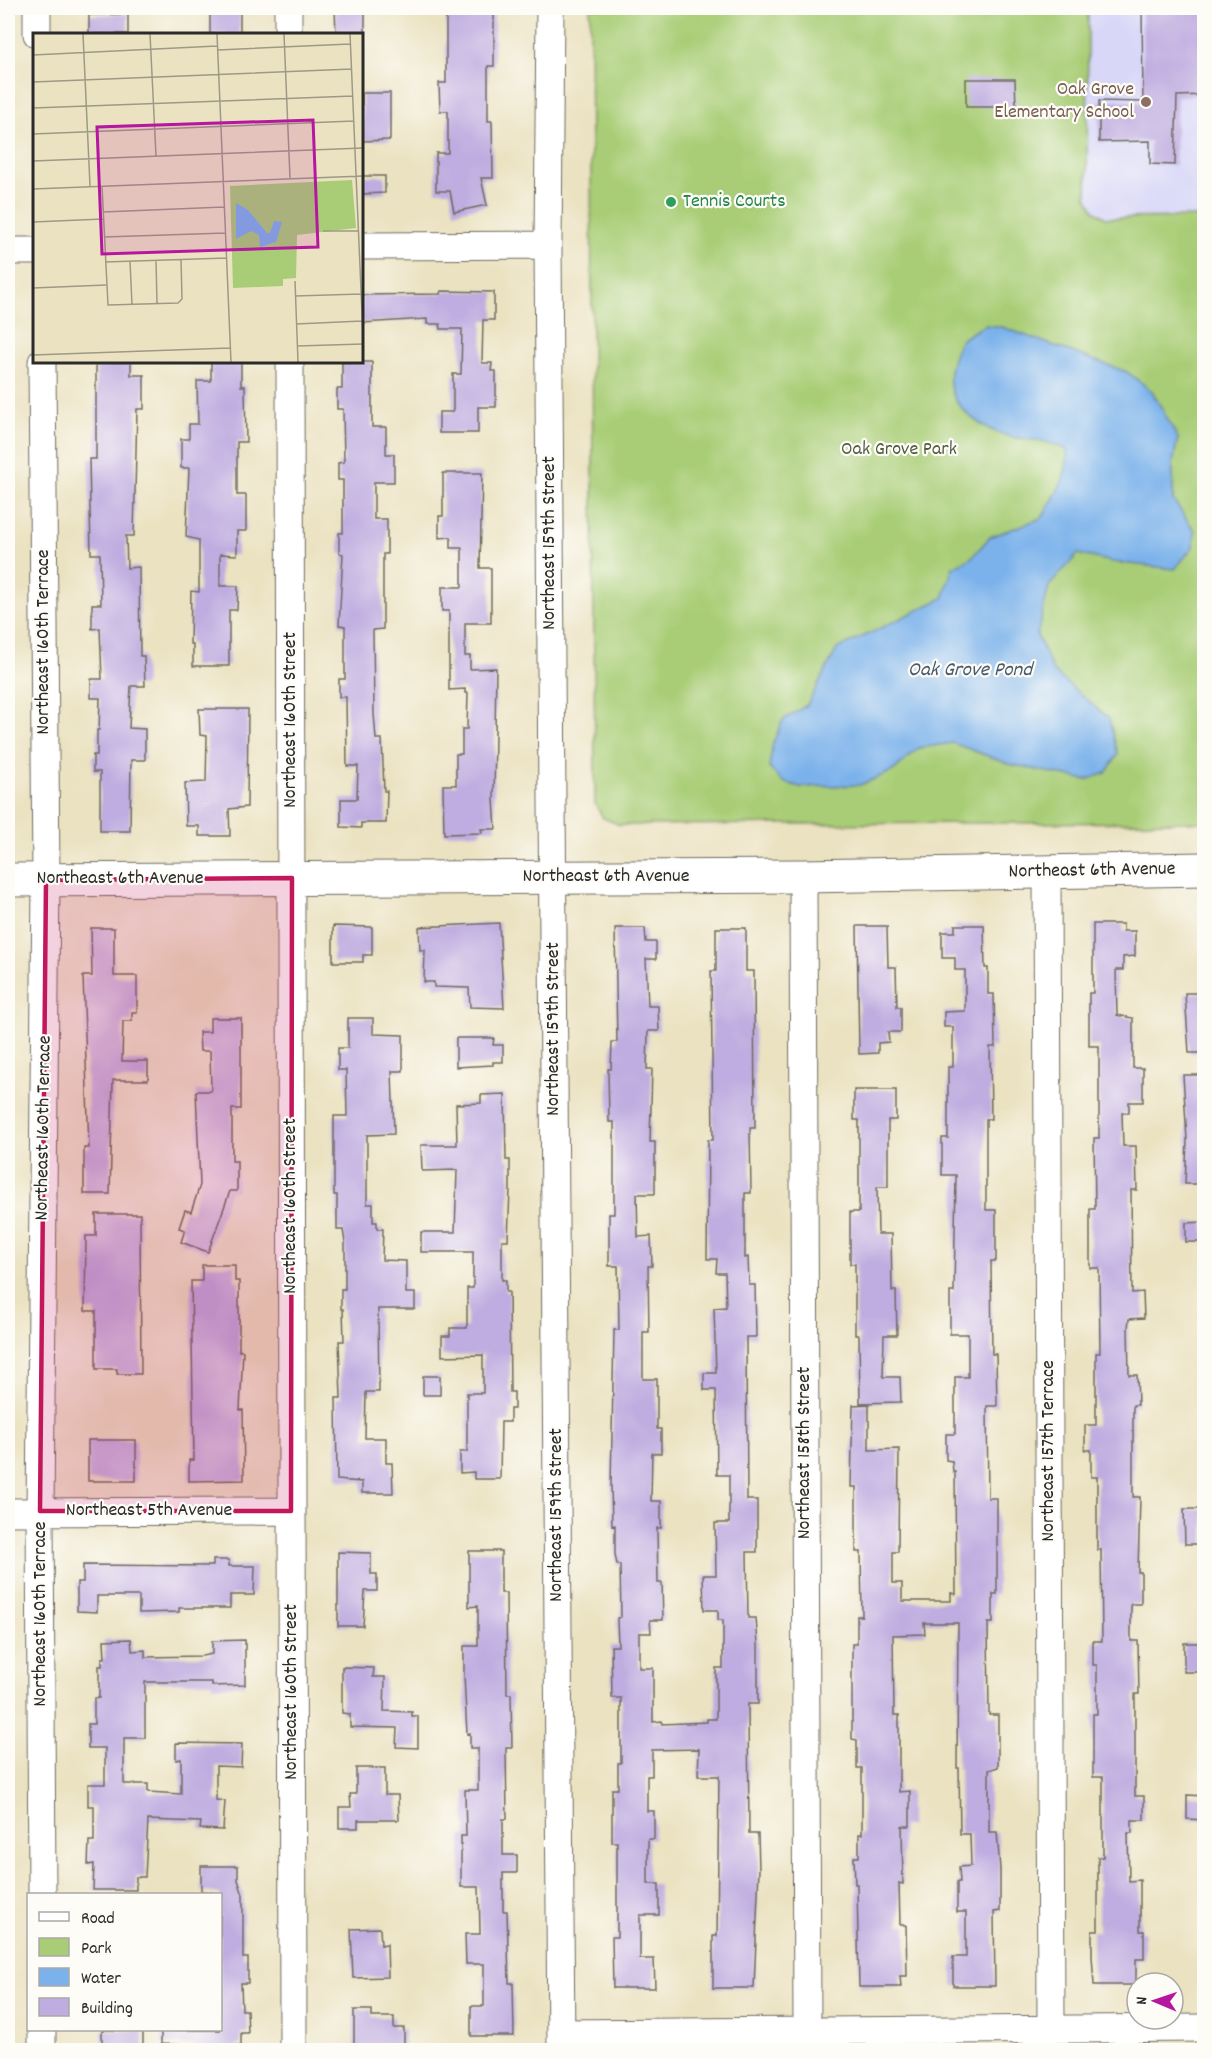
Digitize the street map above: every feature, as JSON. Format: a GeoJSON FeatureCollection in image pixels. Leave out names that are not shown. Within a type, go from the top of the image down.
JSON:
{"type":"FeatureCollection","features":[{"type":"Feature","properties":{"kind":"main road","name":"Northeast 6th Avenue"},"geometry":{"type":"LineString","coordinates":[[8,880],[803,876],[1204,869]]}},
{"type":"Feature","properties":{"kind":"street"},"geometry":{"type":"LineString","coordinates":[[37,8],[37,33]]}},
{"type":"Feature","properties":{"kind":"street"},"geometry":{"type":"LineString","coordinates":[[288,8],[288,33]]}},
{"type":"Feature","properties":{"kind":"street","name":"Northeast 159th Street"},"geometry":{"type":"LineString","coordinates":[[550,8],[548,245],[561,2042]]}},
{"type":"Feature","properties":{"kind":"street"},"geometry":{"type":"LineString","coordinates":[[363,246],[548,245]]}},
{"type":"Feature","properties":{"kind":"street"},"geometry":{"type":"LineString","coordinates":[[8,251],[33,251]]}},
{"type":"Feature","properties":{"kind":"street","name":"Northeast 160th Terrace"},"geometry":{"type":"LineString","coordinates":[[42,363],[46,880],[40,1511],[42,1893]]}},
{"type":"Feature","properties":{"kind":"street","name":"Northeast 160th Street"},"geometry":{"type":"LineString","coordinates":[[290,363],[293,2050]]}},
{"type":"Feature","properties":{"kind":"street","name":"Northeast 157th Terrace"},"geometry":{"type":"LineString","coordinates":[[1047,873],[1051,2029]]}},
{"type":"Feature","properties":{"kind":"street","name":"Northeast 158th Street"},"geometry":{"type":"LineString","coordinates":[[803,876],[807,2031]]}},
{"type":"Feature","properties":{"kind":"street","name":"Northeast 5th Avenue"},"geometry":{"type":"LineString","coordinates":[[8,1512],[291,1511]]}},
{"type":"Feature","properties":{"kind":"street"},"geometry":{"type":"LineString","coordinates":[[561,2042],[807,2031],[876,2040],[1051,2029],[1204,2028]]}},
{"type":"Feature","properties":{"kind":"street"},"geometry":{"type":"LineString","coordinates":[[42,2031],[42,2050]]}},
{"type":"Feature","properties":{"kind":"highlighted area"},"geometry":{"type":"Polygon","coordinates":[[[292,878],[291,1511],[40,1511],[46,880],[292,878]]]}},
{"type":"Feature","properties":{"kind":"shaded area","name":"Oak Grove Elementary School"},"geometry":{"type":"Polygon","coordinates":[[[1088,8],[1204,8],[1204,217],[1106,218],[1094,210],[1087,197],[1088,8]]]}},
{"type":"Feature","properties":{"kind":"green space","name":"Oak Grove Park"},"geometry":{"type":"Polygon","coordinates":[[[590,8],[1088,8],[1087,196],[1094,210],[1106,218],[1204,217],[1204,822],[620,825],[603,818],[595,804],[590,8]]]}},
{"type":"Feature","properties":{"kind":"water","name":"Oak Grove Pond"},"geometry":{"type":"Polygon","coordinates":[[[986,325],[1002,327],[1127,372],[1152,391],[1178,438],[1173,463],[1173,500],[1195,531],[1193,547],[1175,569],[1112,562],[1078,554],[1049,586],[1037,635],[1053,671],[1109,719],[1118,754],[1106,773],[1086,780],[1009,764],[953,743],[919,748],[893,771],[860,785],[800,787],[783,782],[769,768],[773,743],[783,720],[807,705],[837,649],[943,598],[953,567],[971,558],[990,537],[1042,518],[1064,477],[1067,450],[1041,441],[1001,434],[980,424],[956,400],[951,390],[950,379],[955,351],[961,340],[986,325]]]}},
{"type":"Feature","properties":{"kind":"building"},"geometry":{"type":"Polygon","coordinates":[[[1142,8],[1204,8],[1204,95],[1177,96],[1175,165],[1150,164],[1150,141],[1099,142],[1099,101],[1143,102],[1142,8]]]}},
{"type":"Feature","properties":{"kind":"building"},"geometry":{"type":"Polygon","coordinates":[[[335,9],[365,9],[365,34],[336,33],[335,9]]]}},
{"type":"Feature","properties":{"kind":"building"},"geometry":{"type":"Polygon","coordinates":[[[210,10],[240,10],[240,33],[210,33],[210,10]]]}},
{"type":"Feature","properties":{"kind":"building"},"geometry":{"type":"Polygon","coordinates":[[[446,10],[494,10],[494,66],[488,66],[488,121],[492,121],[493,178],[481,178],[487,205],[454,212],[450,191],[436,191],[436,153],[448,153],[448,111],[440,111],[439,83],[446,83],[446,10]]]}},
{"type":"Feature","properties":{"kind":"building"},"geometry":{"type":"Polygon","coordinates":[[[128,14],[128,33],[89,33],[89,15],[128,14]]]}},
{"type":"Feature","properties":{"kind":"building"},"geometry":{"type":"Polygon","coordinates":[[[966,79],[1015,79],[1016,107],[966,107],[966,79]]]}},
{"type":"Feature","properties":{"kind":"building"},"geometry":{"type":"Polygon","coordinates":[[[363,93],[390,93],[390,140],[363,141],[363,93]]]}},
{"type":"Feature","properties":{"kind":"building"},"geometry":{"type":"Polygon","coordinates":[[[363,176],[385,176],[385,193],[363,194],[363,176]]]}},
{"type":"Feature","properties":{"kind":"building"},"geometry":{"type":"Polygon","coordinates":[[[441,291],[494,292],[494,320],[483,320],[482,363],[492,363],[491,371],[496,371],[496,407],[478,407],[478,433],[439,433],[439,412],[453,412],[453,374],[461,374],[462,329],[441,329],[440,324],[427,324],[427,319],[363,323],[363,295],[440,294],[441,291]]]}},
{"type":"Feature","properties":{"kind":"building"},"geometry":{"type":"Polygon","coordinates":[[[372,362],[372,427],[386,427],[386,454],[394,454],[394,482],[374,482],[374,519],[387,519],[387,554],[383,554],[383,629],[373,630],[374,714],[376,739],[382,739],[384,791],[387,791],[386,823],[361,823],[361,828],[341,827],[341,799],[357,799],[358,766],[347,766],[346,697],[339,697],[339,679],[345,679],[345,626],[339,625],[343,554],[339,553],[339,533],[343,533],[343,480],[338,480],[338,463],[344,462],[343,409],[337,409],[337,389],[342,389],[342,363],[372,362]]]}},
{"type":"Feature","properties":{"kind":"building"},"geometry":{"type":"Polygon","coordinates":[[[96,363],[131,363],[131,375],[144,375],[144,409],[137,409],[134,536],[126,536],[127,568],[139,567],[140,656],[144,656],[145,686],[131,686],[129,728],[145,729],[145,760],[131,760],[130,831],[100,831],[100,772],[93,772],[93,755],[97,755],[100,698],[91,698],[91,679],[102,679],[100,628],[92,629],[92,604],[101,604],[100,554],[91,554],[89,459],[96,459],[96,363]]]}},
{"type":"Feature","properties":{"kind":"building"},"geometry":{"type":"Polygon","coordinates":[[[211,363],[241,363],[241,386],[245,386],[246,442],[237,442],[237,495],[246,495],[246,531],[237,531],[237,555],[220,554],[220,586],[238,586],[237,610],[229,610],[229,666],[193,666],[193,644],[190,644],[191,591],[199,592],[199,540],[186,537],[189,468],[181,468],[181,439],[189,439],[189,424],[198,424],[197,381],[211,381],[211,363]]]}},
{"type":"Feature","properties":{"kind":"building"},"geometry":{"type":"Polygon","coordinates":[[[443,473],[482,473],[480,568],[491,568],[491,623],[465,623],[465,656],[470,656],[470,669],[496,668],[494,800],[496,829],[481,829],[482,833],[444,834],[443,785],[456,785],[456,754],[462,754],[462,729],[467,729],[468,693],[465,693],[465,689],[449,690],[449,611],[442,611],[442,587],[462,587],[462,548],[451,548],[451,537],[439,538],[439,516],[443,516],[443,473]]]}},
{"type":"Feature","properties":{"kind":"building"},"geometry":{"type":"Polygon","coordinates":[[[199,709],[248,709],[247,807],[229,809],[230,836],[199,836],[199,826],[186,826],[185,783],[206,782],[207,736],[200,735],[199,709]]]}},
{"type":"Feature","properties":{"kind":"building"},"geometry":{"type":"Polygon","coordinates":[[[499,923],[504,1008],[470,1007],[469,988],[434,987],[434,982],[424,982],[425,950],[420,950],[419,927],[499,923]]]}},
{"type":"Feature","properties":{"kind":"building"},"geometry":{"type":"Polygon","coordinates":[[[1093,924],[1123,924],[1123,931],[1135,931],[1135,956],[1123,957],[1123,970],[1116,970],[1117,1015],[1133,1018],[1133,1068],[1143,1068],[1143,1102],[1129,1102],[1129,1113],[1122,1113],[1123,1146],[1136,1146],[1137,1190],[1131,1190],[1132,1293],[1143,1292],[1144,1318],[1129,1319],[1128,1328],[1129,1375],[1137,1375],[1138,1405],[1133,1405],[1133,1497],[1140,1497],[1138,1572],[1141,1572],[1141,1604],[1131,1604],[1131,1641],[1138,1641],[1139,1694],[1135,1694],[1135,1796],[1144,1796],[1144,1820],[1132,1820],[1132,1833],[1128,1833],[1129,1881],[1140,1880],[1140,1931],[1144,1931],[1144,1959],[1136,1959],[1136,1971],[1125,1971],[1125,1985],[1094,1985],[1092,1956],[1092,1931],[1098,1931],[1098,1857],[1103,1857],[1103,1777],[1093,1777],[1093,1714],[1097,1714],[1097,1665],[1093,1665],[1093,1641],[1102,1641],[1101,1550],[1097,1550],[1097,1477],[1091,1477],[1091,1450],[1085,1450],[1085,1425],[1096,1425],[1096,1353],[1100,1353],[1099,1268],[1090,1268],[1090,1209],[1095,1209],[1094,1138],[1099,1138],[1099,1046],[1089,1046],[1089,993],[1093,993],[1093,924]]]}},
{"type":"Feature","properties":{"kind":"building"},"geometry":{"type":"Polygon","coordinates":[[[955,925],[984,925],[988,994],[994,994],[995,1047],[990,1047],[991,1119],[986,1119],[986,1210],[996,1210],[996,1261],[991,1261],[992,1354],[996,1354],[997,1406],[987,1406],[988,1498],[997,1498],[997,1594],[993,1594],[993,1623],[988,1623],[989,1715],[998,1715],[998,1767],[989,1770],[989,1832],[997,1832],[1000,1869],[1000,1911],[994,1912],[995,1986],[953,1986],[953,1957],[966,1957],[966,1912],[957,1912],[959,1867],[971,1866],[970,1834],[960,1834],[959,1768],[957,1768],[958,1623],[924,1623],[925,1634],[893,1635],[894,1715],[899,1715],[899,1792],[910,1791],[910,1826],[902,1826],[903,1884],[899,1883],[900,1925],[906,1925],[907,1976],[900,1976],[901,1987],[859,1987],[857,1884],[855,1884],[854,1857],[859,1857],[859,1834],[862,1834],[862,1768],[857,1768],[857,1740],[852,1739],[852,1644],[857,1644],[857,1616],[862,1616],[861,1552],[856,1552],[856,1487],[851,1487],[853,1405],[869,1404],[869,1450],[899,1449],[898,1552],[893,1552],[893,1583],[902,1583],[902,1601],[951,1601],[951,1593],[956,1594],[955,1472],[953,1472],[952,1461],[946,1460],[946,1434],[955,1434],[955,1377],[968,1377],[968,1334],[950,1334],[950,1292],[954,1292],[956,1175],[942,1175],[942,1138],[948,1138],[948,1067],[953,1067],[953,1027],[944,1027],[944,1012],[965,1011],[965,970],[955,970],[955,958],[942,958],[942,932],[955,932],[955,925]]]}},
{"type":"Feature","properties":{"kind":"building"},"geometry":{"type":"Polygon","coordinates":[[[333,926],[372,927],[372,955],[363,955],[363,962],[333,962],[333,926]]]}},
{"type":"Feature","properties":{"kind":"building"},"geometry":{"type":"Polygon","coordinates":[[[857,926],[887,926],[888,967],[896,967],[897,1007],[901,1007],[901,1032],[888,1032],[889,1042],[878,1043],[878,1053],[859,1054],[857,926]]]}},
{"type":"Feature","properties":{"kind":"building"},"geometry":{"type":"Polygon","coordinates":[[[91,928],[114,928],[114,976],[137,976],[137,1012],[132,1012],[132,1021],[123,1021],[122,1061],[148,1061],[148,1080],[113,1080],[110,1194],[84,1194],[84,1148],[89,1148],[83,976],[92,976],[91,928]]]}},
{"type":"Feature","properties":{"kind":"building"},"geometry":{"type":"Polygon","coordinates":[[[615,928],[645,928],[646,942],[656,942],[656,959],[646,959],[648,1006],[658,1006],[659,1031],[648,1031],[647,1069],[652,1069],[650,1142],[655,1142],[655,1194],[637,1194],[638,1237],[651,1236],[652,1266],[648,1266],[649,1332],[643,1332],[643,1379],[657,1379],[657,1429],[661,1429],[661,1453],[652,1453],[651,1501],[661,1501],[661,1528],[657,1528],[658,1583],[662,1583],[663,1620],[650,1620],[651,1633],[639,1633],[639,1668],[653,1668],[653,1722],[662,1721],[662,1724],[707,1722],[707,1719],[716,1719],[716,1668],[723,1668],[723,1620],[718,1620],[718,1610],[704,1610],[703,1575],[716,1575],[715,1523],[729,1523],[729,1475],[717,1475],[716,1390],[704,1390],[704,1373],[716,1373],[714,1308],[726,1307],[725,1273],[716,1273],[717,1259],[707,1259],[708,1140],[713,1140],[711,971],[716,971],[716,928],[746,928],[746,971],[754,971],[755,1128],[750,1128],[751,1193],[745,1193],[745,1258],[748,1257],[749,1285],[755,1285],[756,1337],[746,1337],[747,1500],[757,1500],[757,1552],[747,1552],[748,1618],[756,1618],[758,1644],[758,1704],[748,1704],[749,1834],[758,1834],[759,1869],[754,1988],[713,1988],[713,1936],[717,1936],[719,1776],[698,1776],[699,1749],[652,1750],[652,1776],[647,1776],[647,1811],[654,1811],[654,1839],[648,1839],[648,1884],[659,1884],[659,1915],[640,1915],[640,1959],[654,1959],[655,1988],[613,1988],[612,1937],[617,1937],[617,1842],[612,1842],[612,1789],[618,1789],[618,1763],[621,1763],[621,1698],[612,1698],[611,1646],[618,1646],[617,1618],[621,1617],[620,1565],[617,1565],[615,1554],[611,1485],[614,1330],[619,1330],[618,1266],[609,1266],[609,1214],[614,1214],[614,1122],[609,1122],[608,1069],[611,1069],[612,1042],[617,1042],[615,928]]]}},
{"type":"Feature","properties":{"kind":"building"},"geometry":{"type":"Polygon","coordinates":[[[1185,993],[1204,993],[1204,1053],[1189,1053],[1185,993]]]}},
{"type":"Feature","properties":{"kind":"building"},"geometry":{"type":"Polygon","coordinates":[[[210,1018],[241,1018],[241,1109],[232,1109],[232,1161],[237,1161],[237,1191],[230,1191],[208,1252],[181,1242],[185,1230],[179,1228],[185,1210],[191,1212],[200,1185],[196,1091],[211,1091],[210,1051],[200,1051],[199,1032],[210,1032],[210,1018]]]}},
{"type":"Feature","properties":{"kind":"building"},"geometry":{"type":"Polygon","coordinates":[[[348,1018],[373,1018],[373,1034],[403,1035],[403,1071],[392,1071],[394,1134],[367,1135],[367,1204],[373,1204],[373,1222],[377,1222],[377,1229],[383,1229],[382,1260],[406,1261],[406,1293],[415,1293],[415,1309],[378,1309],[379,1392],[366,1392],[365,1438],[386,1438],[386,1463],[392,1463],[393,1493],[362,1493],[362,1482],[337,1480],[336,1398],[341,1398],[339,1341],[344,1341],[341,1289],[345,1289],[345,1242],[343,1230],[337,1230],[337,1195],[334,1195],[334,1116],[347,1116],[346,1070],[338,1070],[338,1048],[348,1048],[348,1018]]]}},
{"type":"Feature","properties":{"kind":"building"},"geometry":{"type":"Polygon","coordinates":[[[456,1038],[494,1038],[493,1045],[503,1045],[503,1062],[493,1062],[493,1065],[456,1067],[456,1038]]]}},
{"type":"Feature","properties":{"kind":"building"},"geometry":{"type":"Polygon","coordinates":[[[1183,1075],[1204,1075],[1204,1184],[1185,1184],[1187,1140],[1183,1075]]]}},
{"type":"Feature","properties":{"kind":"building"},"geometry":{"type":"Polygon","coordinates":[[[854,1090],[896,1090],[896,1120],[888,1120],[888,1187],[877,1187],[878,1234],[891,1234],[892,1291],[896,1291],[897,1335],[884,1335],[883,1377],[900,1377],[901,1402],[860,1403],[859,1335],[855,1335],[855,1264],[850,1264],[850,1212],[859,1212],[859,1120],[854,1120],[854,1090]]]}},
{"type":"Feature","properties":{"kind":"building"},"geometry":{"type":"Polygon","coordinates":[[[505,1094],[506,1160],[510,1160],[510,1189],[508,1240],[502,1240],[502,1280],[506,1280],[506,1292],[509,1292],[510,1392],[514,1392],[514,1409],[510,1409],[510,1422],[501,1422],[500,1479],[474,1479],[474,1472],[460,1473],[460,1452],[467,1452],[467,1393],[483,1393],[483,1355],[442,1356],[442,1336],[450,1336],[450,1328],[467,1328],[467,1288],[473,1288],[473,1252],[421,1252],[421,1232],[455,1232],[457,1170],[422,1171],[421,1145],[457,1145],[456,1104],[481,1103],[481,1095],[505,1094]]]}},
{"type":"Feature","properties":{"kind":"building"},"geometry":{"type":"Polygon","coordinates":[[[96,1214],[140,1214],[141,1374],[117,1374],[117,1369],[96,1369],[96,1311],[85,1311],[86,1236],[96,1236],[96,1214]]]}},
{"type":"Feature","properties":{"kind":"building"},"geometry":{"type":"Polygon","coordinates":[[[1204,1222],[1204,1242],[1186,1242],[1186,1223],[1204,1222]]]}},
{"type":"Feature","properties":{"kind":"building"},"geometry":{"type":"Polygon","coordinates":[[[202,1265],[235,1265],[235,1281],[239,1281],[239,1351],[243,1351],[240,1410],[243,1410],[244,1480],[189,1481],[189,1460],[194,1460],[191,1281],[202,1281],[202,1265]]]}},
{"type":"Feature","properties":{"kind":"building"},"geometry":{"type":"Polygon","coordinates":[[[423,1376],[440,1376],[440,1395],[423,1395],[423,1376]]]}},
{"type":"Feature","properties":{"kind":"building"},"geometry":{"type":"Polygon","coordinates":[[[88,1440],[136,1440],[136,1481],[88,1481],[88,1440]]]}},
{"type":"Feature","properties":{"kind":"building"},"geometry":{"type":"Polygon","coordinates":[[[1184,1509],[1204,1509],[1204,1544],[1185,1544],[1184,1509]]]}},
{"type":"Feature","properties":{"kind":"building"},"geometry":{"type":"Polygon","coordinates":[[[469,1551],[501,1551],[501,1593],[506,1593],[507,1694],[511,1694],[512,1748],[506,1748],[507,1819],[503,1819],[503,1855],[517,1855],[517,1873],[503,1873],[503,1911],[507,1911],[509,1983],[513,1983],[514,2036],[471,2036],[471,2006],[484,2006],[484,1964],[466,1964],[465,1934],[480,1934],[479,1887],[461,1887],[461,1836],[466,1836],[465,1790],[478,1790],[478,1748],[470,1748],[470,1733],[467,1734],[464,1675],[464,1646],[478,1646],[478,1606],[469,1607],[469,1551]]]}},
{"type":"Feature","properties":{"kind":"building"},"geometry":{"type":"Polygon","coordinates":[[[338,1552],[371,1553],[371,1574],[377,1574],[377,1591],[365,1591],[363,1626],[338,1626],[338,1552]]]}},
{"type":"Feature","properties":{"kind":"building"},"geometry":{"type":"Polygon","coordinates":[[[213,1560],[229,1560],[229,1566],[255,1566],[254,1595],[230,1595],[230,1608],[179,1608],[179,1612],[139,1613],[139,1596],[97,1596],[97,1612],[77,1611],[77,1582],[83,1582],[83,1565],[213,1566],[213,1560]]]}},
{"type":"Feature","properties":{"kind":"building"},"geometry":{"type":"Polygon","coordinates":[[[131,1639],[132,1651],[145,1650],[145,1657],[202,1656],[212,1654],[212,1641],[245,1640],[245,1685],[212,1686],[212,1682],[145,1682],[145,1738],[124,1738],[124,1784],[148,1784],[148,1792],[181,1794],[181,1759],[176,1760],[176,1743],[242,1744],[241,1767],[216,1766],[216,1800],[225,1801],[223,1830],[200,1829],[201,1822],[148,1820],[145,1877],[136,1877],[136,1890],[93,1890],[94,1864],[88,1865],[89,1841],[94,1841],[94,1806],[88,1806],[88,1784],[105,1784],[105,1748],[88,1748],[88,1724],[94,1724],[94,1698],[99,1698],[99,1666],[102,1666],[102,1658],[105,1658],[104,1640],[131,1639]]]}},
{"type":"Feature","properties":{"kind":"building"},"geometry":{"type":"Polygon","coordinates":[[[1184,1643],[1204,1643],[1204,1672],[1184,1672],[1184,1643]]]}},
{"type":"Feature","properties":{"kind":"building"},"geometry":{"type":"Polygon","coordinates":[[[342,1667],[374,1668],[373,1677],[385,1677],[384,1711],[412,1712],[412,1716],[418,1716],[418,1748],[396,1747],[397,1728],[350,1727],[350,1714],[342,1713],[342,1667]]]}},
{"type":"Feature","properties":{"kind":"building"},"geometry":{"type":"Polygon","coordinates":[[[356,1768],[385,1768],[385,1795],[398,1795],[399,1820],[358,1820],[358,1828],[339,1828],[339,1807],[351,1807],[350,1794],[356,1794],[356,1768]]]}},
{"type":"Feature","properties":{"kind":"building"},"geometry":{"type":"Polygon","coordinates":[[[1187,1795],[1204,1796],[1204,1820],[1187,1819],[1187,1795]]]}},
{"type":"Feature","properties":{"kind":"building"},"geometry":{"type":"Polygon","coordinates":[[[201,1866],[238,1866],[238,1880],[243,1895],[243,1958],[248,1958],[248,1983],[241,1983],[242,2010],[247,2010],[248,2033],[241,2033],[241,2045],[237,2045],[237,2050],[195,2050],[195,2045],[161,2044],[161,2031],[222,2031],[222,1893],[201,1891],[201,1866]]]}},
{"type":"Feature","properties":{"kind":"building"},"geometry":{"type":"Polygon","coordinates":[[[380,1928],[381,1945],[387,1944],[388,1977],[353,1978],[351,1929],[380,1928]]]}},
{"type":"Feature","properties":{"kind":"building"},"geometry":{"type":"Polygon","coordinates":[[[354,2010],[372,2010],[372,2017],[394,2017],[394,2028],[404,2028],[404,2050],[354,2049],[354,2010]]]}},
{"type":"Feature","properties":{"kind":"building"},"geometry":{"type":"Polygon","coordinates":[[[102,2031],[143,2031],[143,2050],[102,2048],[102,2031]]]}},
{"type":"Feature","properties":{"kind":"place","name":"Oak Grove Elementary School"},"geometry":{"type":"Point","coordinates":[1146,102]}},
{"type":"Feature","properties":{"kind":"place","name":"Tennis Courts"},"geometry":{"type":"Point","coordinates":[671,202]}}]}
